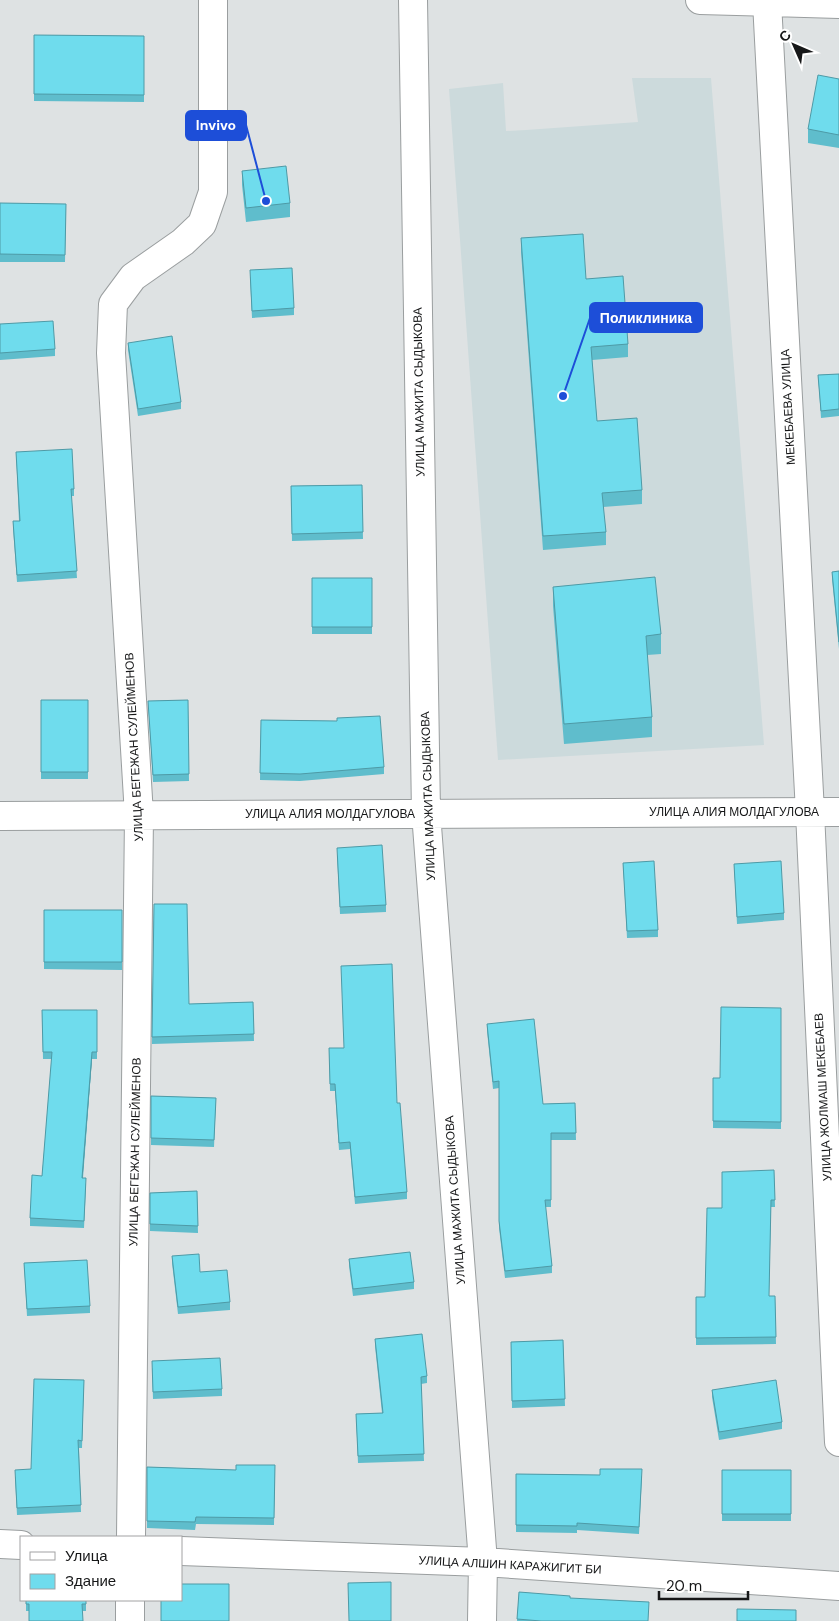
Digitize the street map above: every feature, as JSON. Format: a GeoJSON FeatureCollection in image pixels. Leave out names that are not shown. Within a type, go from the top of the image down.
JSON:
{"type":"FeatureCollection","features":[{"type":"Feature","properties":{"kind":"street","name":"УЛИЦА БЕГЕЖАН СУЛЕЙМЕНОВ"},"geometry":{"type":"LineString","coordinates":[[132,1536],[139,815],[111,353],[113,304],[133,277],[183,242],[202,224],[213,192],[213,0]]}},
{"type":"Feature","properties":{"kind":"street","name":"УЛИЦА МАЖИТА СЫДЫКОВА"},"geometry":{"type":"LineString","coordinates":[[413,0],[426,814],[482,1562],[482,1621]]}},
{"type":"Feature","properties":{"kind":"street"},"geometry":{"type":"LineString","coordinates":[[700,0],[839,4]]}},
{"type":"Feature","properties":{"kind":"street","name":"МЕКЕБАЕВА УЛИЦА"},"geometry":{"type":"LineString","coordinates":[[767,2],[810,812]]}},
{"type":"Feature","properties":{"kind":"street","name":"УЛИЦА ЖОЛМАШ МЕКЕБАЕВ"},"geometry":{"type":"LineString","coordinates":[[810,812],[839,1442]]}},
{"type":"Feature","properties":{"kind":"street","name":"УЛИЦА АЛИЯ МОЛДАГУЛОВА"},"geometry":{"type":"LineString","coordinates":[[0,816],[839,812]]}},
{"type":"Feature","properties":{"kind":"street"},"geometry":{"type":"LineString","coordinates":[[0,1544],[20,1545]]}},
{"type":"Feature","properties":{"kind":"street","name":"УЛИЦА АЛШИН КАРАЖИГИТ БИ"},"geometry":{"type":"LineString","coordinates":[[182,1551],[482,1562],[839,1586]]}},
{"type":"Feature","properties":{"kind":"street"},"geometry":{"type":"LineString","coordinates":[[130,1601],[130,1621]]}},
{"type":"Feature","properties":{"kind":"shaded area"},"geometry":{"type":"Polygon","coordinates":[[[632,78],[711,78],[764,745],[498,760],[449,89],[503,83],[506,131],[526,130],[638,122],[632,78]]]}},
{"type":"Feature","properties":{"kind":"building"},"geometry":{"type":"Polygon","coordinates":[[[34,35],[144,36],[144,95],[34,94],[34,35]]]}},
{"type":"Feature","properties":{"kind":"building"},"geometry":{"type":"Polygon","coordinates":[[[818,75],[839,79],[839,135],[808,129],[818,75]]]}},
{"type":"Feature","properties":{"kind":"building"},"geometry":{"type":"Polygon","coordinates":[[[286,166],[290,203],[246,208],[242,171],[286,166]]]}},
{"type":"Feature","properties":{"kind":"building"},"geometry":{"type":"Polygon","coordinates":[[[0,203],[66,204],[65,255],[0,254],[0,203]]]}},
{"type":"Feature","properties":{"kind":"building"},"geometry":{"type":"Polygon","coordinates":[[[583,234],[586,279],[623,276],[628,344],[591,347],[597,421],[637,418],[642,490],[602,493],[606,532],[543,536],[521,238],[583,234]]]}},
{"type":"Feature","properties":{"kind":"building"},"geometry":{"type":"Polygon","coordinates":[[[292,268],[294,308],[252,311],[250,270],[292,268]]]}},
{"type":"Feature","properties":{"kind":"building"},"geometry":{"type":"Polygon","coordinates":[[[53,321],[55,349],[0,353],[0,324],[53,321]]]}},
{"type":"Feature","properties":{"kind":"building"},"geometry":{"type":"Polygon","coordinates":[[[172,336],[181,402],[138,409],[128,343],[172,336]]]}},
{"type":"Feature","properties":{"kind":"building"},"geometry":{"type":"Polygon","coordinates":[[[839,374],[839,409],[821,411],[818,375],[839,374]]]}},
{"type":"Feature","properties":{"kind":"building"},"geometry":{"type":"Polygon","coordinates":[[[72,449],[74,489],[71,489],[77,571],[17,575],[13,521],[20,521],[16,452],[72,449]]]}},
{"type":"Feature","properties":{"kind":"building"},"geometry":{"type":"Polygon","coordinates":[[[362,485],[363,532],[292,534],[291,486],[362,485]]]}},
{"type":"Feature","properties":{"kind":"building"},"geometry":{"type":"Polygon","coordinates":[[[839,571],[839,642],[832,572],[839,571]]]}},
{"type":"Feature","properties":{"kind":"building"},"geometry":{"type":"Polygon","coordinates":[[[655,577],[661,634],[646,636],[652,717],[564,724],[553,587],[655,577]]]}},
{"type":"Feature","properties":{"kind":"building"},"geometry":{"type":"Polygon","coordinates":[[[312,578],[372,578],[372,627],[312,627],[312,578]]]}},
{"type":"Feature","properties":{"kind":"building"},"geometry":{"type":"Polygon","coordinates":[[[41,700],[88,700],[88,772],[41,772],[41,700]]]}},
{"type":"Feature","properties":{"kind":"building"},"geometry":{"type":"Polygon","coordinates":[[[188,700],[189,774],[153,775],[148,701],[188,700]]]}},
{"type":"Feature","properties":{"kind":"building"},"geometry":{"type":"Polygon","coordinates":[[[380,716],[384,767],[300,774],[260,773],[261,720],[337,721],[337,718],[380,716]]]}},
{"type":"Feature","properties":{"kind":"building"},"geometry":{"type":"Polygon","coordinates":[[[382,845],[386,905],[340,907],[337,848],[382,845]]]}},
{"type":"Feature","properties":{"kind":"building"},"geometry":{"type":"Polygon","coordinates":[[[654,861],[658,930],[627,931],[623,863],[654,861]]]}},
{"type":"Feature","properties":{"kind":"building"},"geometry":{"type":"Polygon","coordinates":[[[781,861],[784,913],[737,917],[734,864],[781,861]]]}},
{"type":"Feature","properties":{"kind":"building"},"geometry":{"type":"Polygon","coordinates":[[[154,904],[187,904],[189,1004],[253,1002],[254,1034],[152,1037],[154,904]]]}},
{"type":"Feature","properties":{"kind":"building"},"geometry":{"type":"Polygon","coordinates":[[[44,910],[122,910],[122,962],[44,962],[44,910]]]}},
{"type":"Feature","properties":{"kind":"building"},"geometry":{"type":"Polygon","coordinates":[[[392,964],[397,1103],[400,1103],[407,1192],[355,1197],[350,1142],[339,1143],[335,1084],[330,1084],[329,1048],[344,1048],[341,966],[392,964]]]}},
{"type":"Feature","properties":{"kind":"building"},"geometry":{"type":"Polygon","coordinates":[[[721,1007],[781,1008],[781,1122],[713,1121],[713,1078],[720,1078],[721,1007]]]}},
{"type":"Feature","properties":{"kind":"building"},"geometry":{"type":"Polygon","coordinates":[[[42,1010],[97,1010],[97,1052],[92,1052],[82,1178],[86,1178],[84,1221],[30,1218],[32,1175],[42,1176],[52,1052],[43,1052],[42,1010]]]}},
{"type":"Feature","properties":{"kind":"building"},"geometry":{"type":"Polygon","coordinates":[[[534,1019],[543,1104],[575,1103],[576,1133],[551,1133],[551,1200],[545,1200],[552,1266],[505,1271],[499,1221],[499,1081],[493,1082],[487,1024],[534,1019]]]}},
{"type":"Feature","properties":{"kind":"building"},"geometry":{"type":"Polygon","coordinates":[[[151,1096],[216,1098],[214,1140],[151,1138],[151,1096]]]}},
{"type":"Feature","properties":{"kind":"building"},"geometry":{"type":"Polygon","coordinates":[[[774,1170],[775,1200],[771,1200],[769,1296],[775,1296],[776,1337],[696,1338],[696,1297],[705,1297],[707,1208],[722,1208],[722,1172],[774,1170]]]}},
{"type":"Feature","properties":{"kind":"building"},"geometry":{"type":"Polygon","coordinates":[[[197,1191],[198,1226],[150,1224],[150,1193],[197,1191]]]}},
{"type":"Feature","properties":{"kind":"building"},"geometry":{"type":"Polygon","coordinates":[[[410,1252],[414,1282],[353,1289],[349,1259],[410,1252]]]}},
{"type":"Feature","properties":{"kind":"building"},"geometry":{"type":"Polygon","coordinates":[[[199,1254],[200,1272],[227,1270],[230,1302],[178,1307],[172,1256],[199,1254]]]}},
{"type":"Feature","properties":{"kind":"building"},"geometry":{"type":"Polygon","coordinates":[[[87,1260],[90,1306],[27,1309],[24,1263],[87,1260]]]}},
{"type":"Feature","properties":{"kind":"building"},"geometry":{"type":"Polygon","coordinates":[[[422,1334],[427,1376],[421,1377],[424,1454],[358,1456],[356,1414],[383,1413],[375,1339],[422,1334]]]}},
{"type":"Feature","properties":{"kind":"building"},"geometry":{"type":"Polygon","coordinates":[[[563,1340],[565,1399],[512,1401],[511,1342],[563,1340]]]}},
{"type":"Feature","properties":{"kind":"building"},"geometry":{"type":"Polygon","coordinates":[[[220,1358],[222,1389],[153,1392],[152,1361],[220,1358]]]}},
{"type":"Feature","properties":{"kind":"building"},"geometry":{"type":"Polygon","coordinates":[[[34,1379],[84,1380],[82,1441],[78,1440],[81,1505],[17,1508],[15,1470],[31,1469],[34,1379]]]}},
{"type":"Feature","properties":{"kind":"building"},"geometry":{"type":"Polygon","coordinates":[[[776,1380],[782,1422],[719,1432],[712,1390],[776,1380]]]}},
{"type":"Feature","properties":{"kind":"building"},"geometry":{"type":"Polygon","coordinates":[[[236,1465],[275,1465],[274,1518],[196,1517],[195,1522],[147,1521],[147,1467],[236,1470],[236,1465]]]}},
{"type":"Feature","properties":{"kind":"building"},"geometry":{"type":"Polygon","coordinates":[[[600,1469],[642,1469],[639,1527],[577,1523],[577,1526],[516,1525],[516,1474],[600,1475],[600,1469]]]}},
{"type":"Feature","properties":{"kind":"building"},"geometry":{"type":"Polygon","coordinates":[[[722,1470],[791,1470],[791,1514],[722,1514],[722,1470]]]}},
{"type":"Feature","properties":{"kind":"building"},"geometry":{"type":"Polygon","coordinates":[[[391,1582],[391,1621],[349,1621],[348,1583],[391,1582]]]}},
{"type":"Feature","properties":{"kind":"building"},"geometry":{"type":"Polygon","coordinates":[[[182,1584],[229,1584],[229,1621],[161,1621],[161,1601],[182,1601],[182,1584]]]}},
{"type":"Feature","properties":{"kind":"building"},"geometry":{"type":"Polygon","coordinates":[[[519,1592],[570,1596],[570,1598],[649,1602],[648,1621],[541,1621],[517,1619],[519,1592]]]}},
{"type":"Feature","properties":{"kind":"building"},"geometry":{"type":"Polygon","coordinates":[[[26,1601],[86,1601],[86,1604],[82,1604],[83,1621],[29,1621],[29,1604],[26,1604],[26,1601]]]}},
{"type":"Feature","properties":{"kind":"building"},"geometry":{"type":"Polygon","coordinates":[[[737,1609],[796,1610],[796,1621],[737,1621],[737,1609]]]}},
{"type":"Feature","properties":{"kind":"place","name":"Invivo"},"geometry":{"type":"Point","coordinates":[266,201]}},
{"type":"Feature","properties":{"kind":"place","name":"Поликлиника"},"geometry":{"type":"Point","coordinates":[563,396]}}]}
